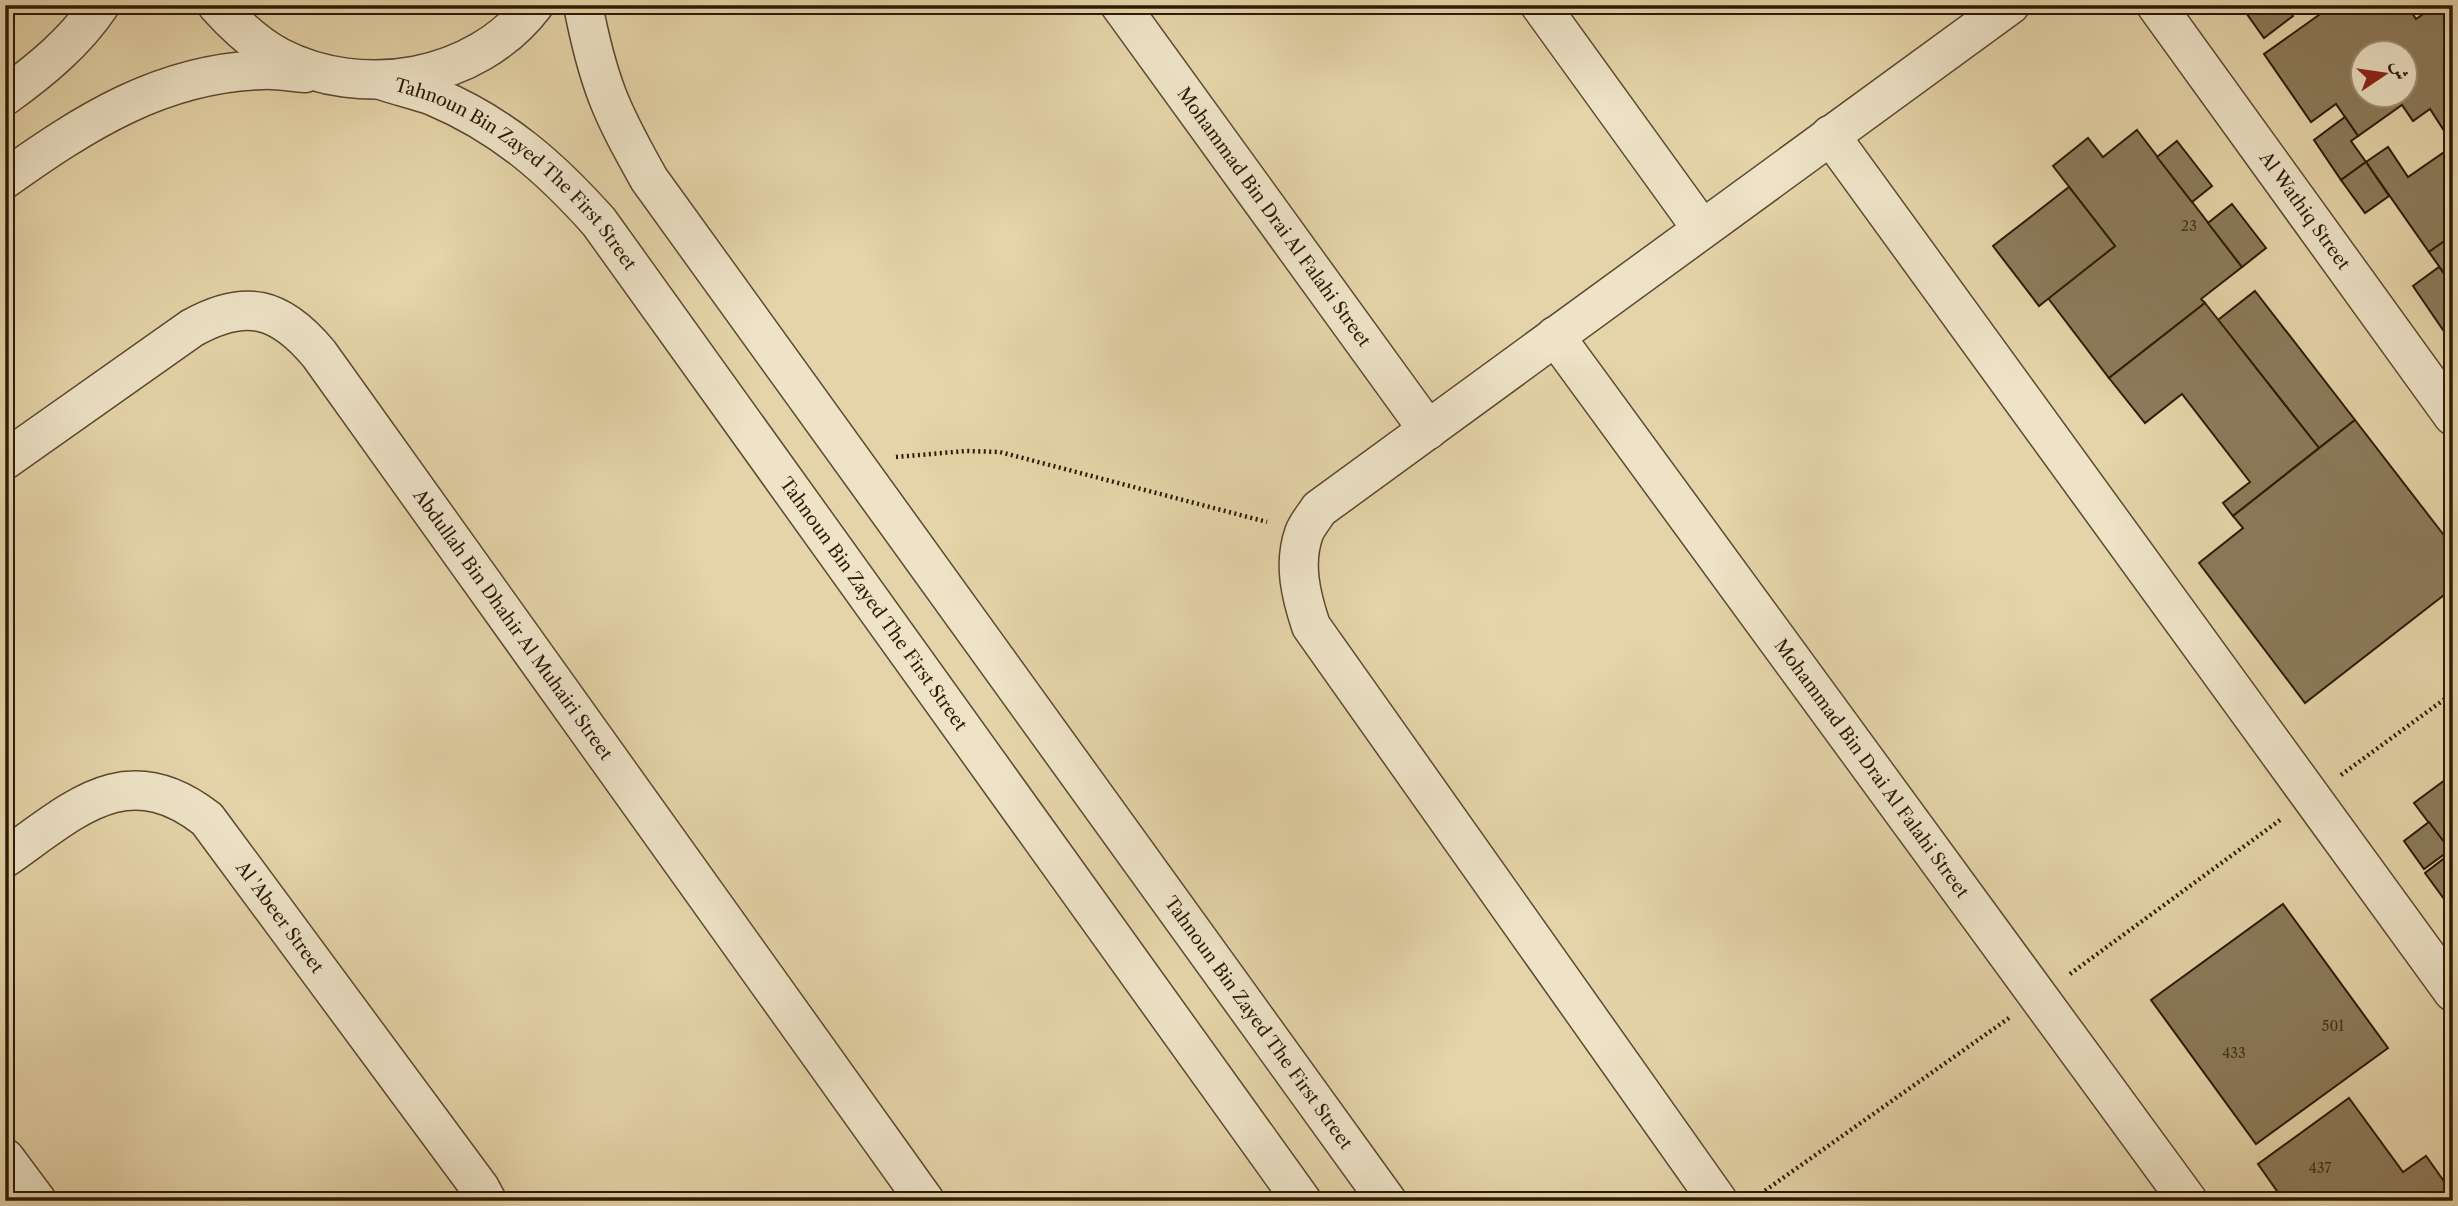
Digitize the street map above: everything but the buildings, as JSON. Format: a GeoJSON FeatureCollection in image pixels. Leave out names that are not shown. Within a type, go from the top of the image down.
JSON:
{"type":"FeatureCollection","features":[{"type":"Feature","properties":{"kind":"street"},"geometry":{"type":"LineString","coordinates":[[5,96],[46,66],[90,21],[100,5]]}},
{"type":"Feature","properties":{"kind":"street"},"geometry":{"type":"LineString","coordinates":[[217,5],[237,28],[279,57],[326,74]]}},
{"type":"Feature","properties":{"kind":"street"},"geometry":{"type":"LineString","coordinates":[[5,179],[82,126],[138,97],[199,77],[262,70],[381,80],[415,76],[437,70],[479,52],[506,33],[534,5]]}},
{"type":"Feature","properties":{"kind":"street","name":"Tahnoun Bin Zayed The First Street"},"geometry":{"type":"LineString","coordinates":[[583,5],[607,96],[649,179],[1387,1201]]}},
{"type":"Feature","properties":{"kind":"street","name":"Mohammad Bin Drai Al Falahi Street"},"geometry":{"type":"LineString","coordinates":[[1120,5],[1428,430]]}},
{"type":"Feature","properties":{"kind":"street"},"geometry":{"type":"LineString","coordinates":[[1540,5],[1702,229]]}},
{"type":"Feature","properties":{"kind":"street"},"geometry":{"type":"LineString","coordinates":[[1718,1201],[1311,626],[1301,597],[1299,564],[1305,532],[1319,509],[1830,135],[1961,19],[2010,5]]}},
{"type":"Feature","properties":{"kind":"street","name":"Al Wathiq Street"},"geometry":{"type":"LineString","coordinates":[[2156,5],[2453,416]]}},
{"type":"Feature","properties":{"kind":"street","name":"Tahnoun Bin Zayed The First Street"},"geometry":{"type":"LineString","coordinates":[[381,80],[432,96],[479,119],[524,148],[564,183],[599,222],[1302,1201]]}},
{"type":"Feature","properties":{"kind":"street"},"geometry":{"type":"LineString","coordinates":[[1830,135],[2453,992]]}},
{"type":"Feature","properties":{"kind":"street","name":"Abdullah Bin Dhahir Al Muhairi Street"},"geometry":{"type":"LineString","coordinates":[[5,460],[210,318],[228,311],[246,309],[276,318],[293,327],[327,366],[925,1201]]}},
{"type":"Feature","properties":{"kind":"street","name":"Mohammad Bin Drai Al Falahi Street"},"geometry":{"type":"LineString","coordinates":[[1555,336],[2188,1201]]}},
{"type":"Feature","properties":{"kind":"street","name":"Al 'Abeer Street"},"geometry":{"type":"LineString","coordinates":[[5,858],[73,810],[111,793],[131,790],[152,792],[172,797],[191,807],[207,819],[487,1201]]}},
{"type":"Feature","properties":{"kind":"street"},"geometry":{"type":"LineString","coordinates":[[5,1158],[37,1201]]}},
{"type":"Feature","properties":{"kind":"path"},"geometry":{"type":"LineString","coordinates":[[890,458],[1000,452],[1305,532]]}},
{"type":"Feature","properties":{"kind":"path"},"geometry":{"type":"LineString","coordinates":[[1750,1201],[2039,996],[2453,693]]}}]}
